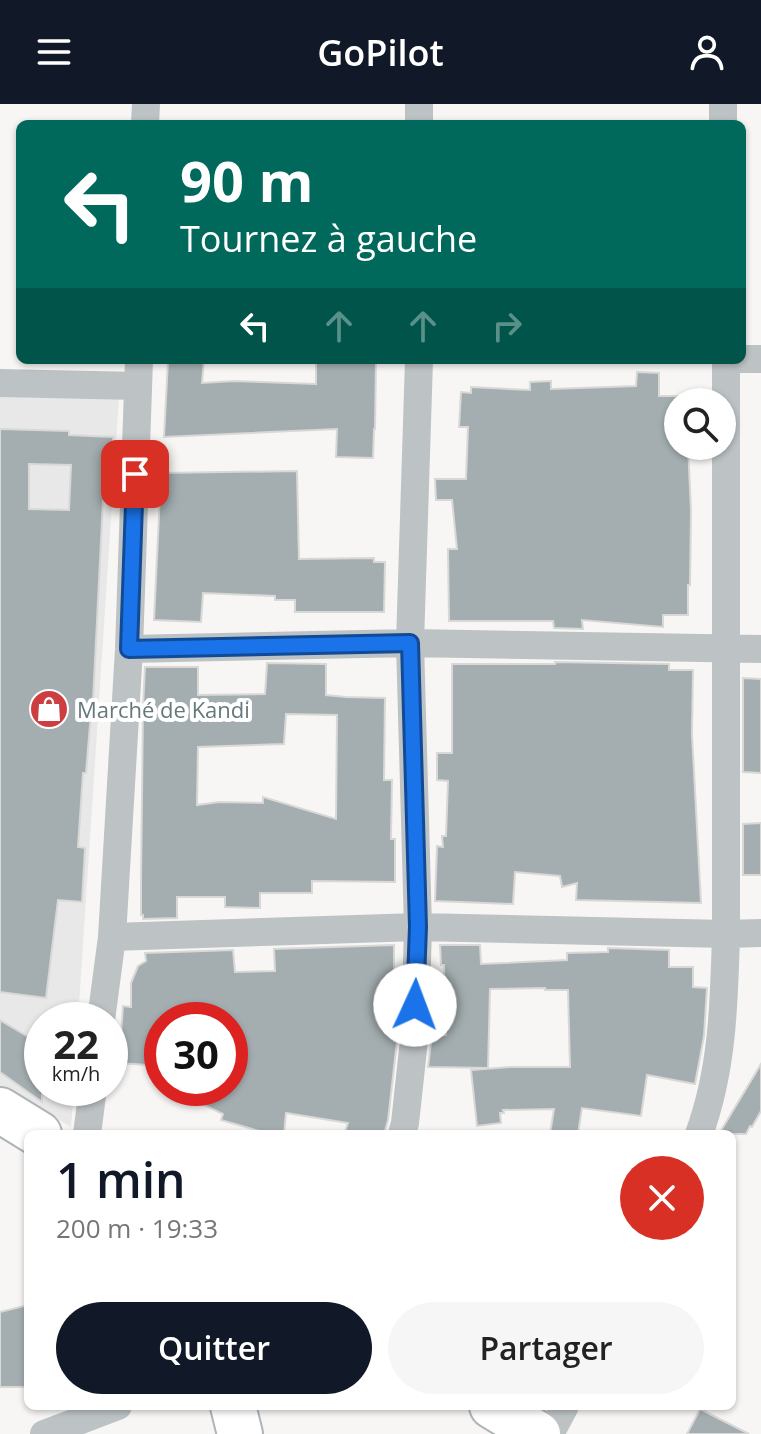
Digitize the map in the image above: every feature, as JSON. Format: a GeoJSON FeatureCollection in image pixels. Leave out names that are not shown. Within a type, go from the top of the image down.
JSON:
{"type":"FeatureCollection","features":[{"type":"Feature","properties":{"kind":"main road"},"geometry":{"type":"LineString","coordinates":[[0,1110],[32,1130]]}},
{"type":"Feature","properties":{"kind":"main road"},"geometry":{"type":"LineString","coordinates":[[234,1410],[240,1434]]}},
{"type":"Feature","properties":{"kind":"main road"},"geometry":{"type":"LineString","coordinates":[[499,1410],[538,1434]]}},
{"type":"Feature","properties":{"kind":"street"},"geometry":{"type":"LineString","coordinates":[[403,1130],[415,1031],[418,927],[410,643],[419,364]]}},
{"type":"Feature","properties":{"kind":"street"},"geometry":{"type":"LineString","coordinates":[[701,1130],[717,1068],[722,1031],[726,934],[726,364]]}},
{"type":"Feature","properties":{"kind":"street"},"geometry":{"type":"LineString","coordinates":[[0,383],[138,373],[129,649],[112,937],[103,1002]]}},
{"type":"Feature","properties":{"kind":"street"},"geometry":{"type":"LineString","coordinates":[[129,649],[410,643],[761,649]]}},
{"type":"Feature","properties":{"kind":"street"},"geometry":{"type":"LineString","coordinates":[[112,937],[418,927],[761,933]]}},
{"type":"Feature","properties":{"kind":"street"},"geometry":{"type":"LineString","coordinates":[[88,1130],[91,1106]]}},
{"type":"Feature","properties":{"kind":"street"},"geometry":{"type":"LineString","coordinates":[[44,1434],[107,1410]]}},
{"type":"Feature","properties":{"kind":"street"},"geometry":{"type":"LineString","coordinates":[[550,1434],[563,1410]]}},
{"type":"Feature","properties":{"kind":"shaded area","name":"Marché de Kandi"},"geometry":{"type":"Polygon","coordinates":[[[0,396],[119,397],[79,1002],[24,1002],[24,1100],[0,1086],[0,396]]]}},
{"type":"Feature","properties":{"kind":"shaded area","name":"Marché de Kandi"},"geometry":{"type":"Polygon","coordinates":[[[35,1106],[73,1106],[71,1127],[35,1106]]]}},
{"type":"Feature","properties":{"kind":"building"},"geometry":{"type":"Polygon","coordinates":[[[168,364],[204,364],[202,383],[316,384],[316,364],[376,364],[373,458],[336,457],[337,429],[164,437],[168,364]]]}},
{"type":"Feature","properties":{"kind":"building"},"geometry":{"type":"Polygon","coordinates":[[[637,372],[659,373],[659,396],[664,396],[664,460],[689,460],[691,510],[688,615],[663,615],[663,627],[582,620],[583,629],[554,628],[553,621],[449,621],[448,549],[457,549],[452,500],[436,500],[435,479],[466,479],[468,427],[459,427],[461,392],[471,393],[471,387],[530,390],[530,382],[551,381],[551,389],[636,386],[637,372]]]}},
{"type":"Feature","properties":{"kind":"building","name":"Marché de Kandi"},"geometry":{"type":"Polygon","coordinates":[[[0,429],[69,431],[69,435],[113,437],[110,501],[103,501],[93,701],[86,773],[83,773],[78,847],[85,848],[82,902],[58,900],[46,998],[0,992],[0,429]],[[29,464],[29,509],[69,510],[71,465],[29,464]]]}},
{"type":"Feature","properties":{"kind":"building"},"geometry":{"type":"Polygon","coordinates":[[[297,471],[299,559],[374,558],[374,562],[385,562],[384,612],[295,612],[295,600],[275,600],[275,596],[203,593],[201,622],[154,620],[161,473],[297,471]]]}},
{"type":"Feature","properties":{"kind":"building"},"geometry":{"type":"Polygon","coordinates":[[[267,663],[326,664],[326,695],[385,698],[384,780],[392,780],[391,839],[395,839],[395,882],[312,881],[312,893],[260,893],[260,908],[225,907],[225,897],[177,897],[177,918],[143,919],[145,667],[198,667],[198,695],[265,694],[267,663]],[[286,714],[284,744],[198,747],[197,805],[263,803],[263,797],[336,819],[337,715],[286,714]]]}},
{"type":"Feature","properties":{"kind":"building"},"geometry":{"type":"Polygon","coordinates":[[[452,664],[669,664],[669,670],[693,670],[692,734],[701,903],[576,900],[577,883],[562,887],[560,876],[515,872],[513,904],[435,901],[437,846],[443,847],[442,836],[446,836],[448,781],[437,780],[437,753],[452,753],[452,664]]]}},
{"type":"Feature","properties":{"kind":"building"},"geometry":{"type":"Polygon","coordinates":[[[743,678],[761,679],[761,773],[743,772],[743,678]]]}},
{"type":"Feature","properties":{"kind":"building"},"geometry":{"type":"Polygon","coordinates":[[[761,823],[761,875],[743,875],[743,824],[761,823]]]}},
{"type":"Feature","properties":{"kind":"building"},"geometry":{"type":"Polygon","coordinates":[[[394,945],[394,1041],[397,1041],[385,1130],[345,1130],[348,1123],[286,1113],[284,1130],[256,1130],[221,1120],[223,1114],[206,1106],[248,1106],[248,1002],[144,1002],[144,1065],[128,1064],[131,983],[138,966],[146,961],[145,953],[233,950],[235,972],[275,971],[274,949],[394,945]]]}},
{"type":"Feature","properties":{"kind":"building"},"geometry":{"type":"Polygon","coordinates":[[[440,945],[480,945],[481,964],[567,960],[567,953],[608,952],[608,948],[669,950],[669,967],[693,967],[693,987],[707,988],[704,1036],[695,1084],[647,1075],[641,1116],[582,1108],[579,1130],[551,1130],[554,1109],[503,1110],[504,1113],[500,1113],[501,1123],[477,1126],[471,1070],[570,1067],[568,990],[490,989],[488,1068],[428,1067],[432,1035],[446,1035],[444,965],[441,965],[440,945]]]}},
{"type":"Feature","properties":{"kind":"building"},"geometry":{"type":"Polygon","coordinates":[[[0,1020],[24,1034],[24,1089],[0,1072],[0,1020]]]}},
{"type":"Feature","properties":{"kind":"building"},"geometry":{"type":"Polygon","coordinates":[[[761,1064],[761,1111],[752,1127],[746,1134],[721,1130],[761,1064]]]}},
{"type":"Feature","properties":{"kind":"building"},"geometry":{"type":"Polygon","coordinates":[[[24,1306],[24,1387],[0,1387],[0,1312],[24,1306]]]}},
{"type":"Feature","properties":{"kind":"building"},"geometry":{"type":"Polygon","coordinates":[[[702,1410],[749,1434],[687,1434],[702,1410]]]}},
{"type":"Feature","properties":{"kind":"place","name":"Marché de Kandi"},"geometry":{"type":"Point","coordinates":[49,709]}},
{"type":"Feature","properties":{"kind":"route"},"geometry":{"type":"LineString","coordinates":[[135,474],[129,649],[410,643],[418,927],[415,1005]]}}]}
